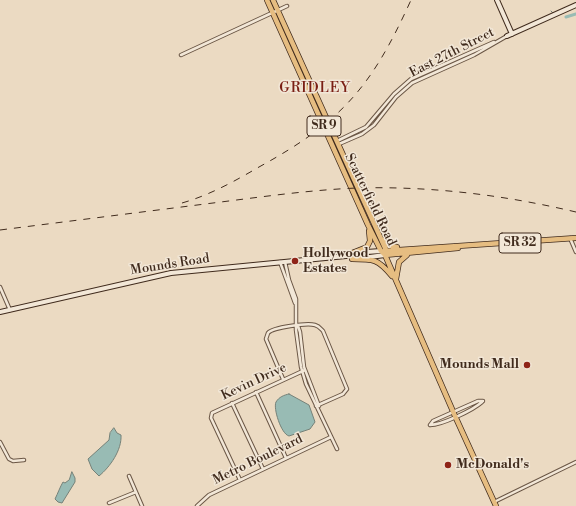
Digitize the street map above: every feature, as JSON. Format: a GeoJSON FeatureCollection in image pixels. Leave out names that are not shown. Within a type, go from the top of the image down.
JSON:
{"type":"FeatureCollection","features":[{"type":"Feature","properties":{"kind":"main road","name":"Scatterfield Road"},"geometry":{"type":"LineString","coordinates":[[267,0],[378,234],[396,281],[495,504]]}},
{"type":"Feature","properties":{"kind":"main road","name":"Scatterfield Road"},"geometry":{"type":"LineString","coordinates":[[273,0],[368,225],[384,252]]}},
{"type":"Feature","properties":{"kind":"main road"},"geometry":{"type":"LineString","coordinates":[[497,0],[512,34]]}},
{"type":"Feature","properties":{"kind":"main road","name":"East 27th Street"},"geometry":{"type":"LineString","coordinates":[[507,36],[576,5]]}},
{"type":"Feature","properties":{"kind":"main road"},"geometry":{"type":"LineString","coordinates":[[352,256],[369,245],[370,239],[368,225]]}},
{"type":"Feature","properties":{"kind":"main road"},"geometry":{"type":"LineString","coordinates":[[378,234],[387,245],[409,251],[400,260],[396,281]]}},
{"type":"Feature","properties":{"kind":"main road","name":"Mounds Road"},"geometry":{"type":"LineString","coordinates":[[0,312],[171,274],[384,252],[576,238]]}},
{"type":"Feature","properties":{"kind":"main road"},"geometry":{"type":"LineString","coordinates":[[352,256],[378,261],[396,281]]}},
{"type":"Feature","properties":{"kind":"street"},"geometry":{"type":"LineString","coordinates":[[181,55],[287,6]]}},
{"type":"Feature","properties":{"kind":"street","name":"East 27th Street"},"geometry":{"type":"LineString","coordinates":[[335,144],[369,129],[396,97],[412,83],[474,55],[507,36]]}},
{"type":"Feature","properties":{"kind":"street"},"geometry":{"type":"LineString","coordinates":[[570,238],[576,252]]}},
{"type":"Feature","properties":{"kind":"street"},"geometry":{"type":"LineString","coordinates":[[282,262],[296,306],[298,344],[304,371],[337,449]]}},
{"type":"Feature","properties":{"kind":"street"},"geometry":{"type":"LineString","coordinates":[[0,287],[10,310]]}},
{"type":"Feature","properties":{"kind":"street"},"geometry":{"type":"LineString","coordinates":[[283,379],[266,339],[266,335],[272,329],[298,326],[314,325],[321,329],[347,390],[343,394],[318,405]]}},
{"type":"Feature","properties":{"kind":"street","name":"Kevin Drive"},"geometry":{"type":"LineString","coordinates":[[240,480],[211,418],[212,413],[283,379],[304,371]]}},
{"type":"Feature","properties":{"kind":"street"},"geometry":{"type":"LineString","coordinates":[[256,392],[286,458]]}},
{"type":"Feature","properties":{"kind":"street"},"geometry":{"type":"LineString","coordinates":[[454,414],[434,421],[430,425],[435,425],[454,414],[478,401],[483,401],[454,414]]}},
{"type":"Feature","properties":{"kind":"street"},"geometry":{"type":"LineString","coordinates":[[232,403],[263,469]]}},
{"type":"Feature","properties":{"kind":"street","name":"Metro Boulevard"},"geometry":{"type":"LineString","coordinates":[[197,506],[209,495],[331,437]]}},
{"type":"Feature","properties":{"kind":"street"},"geometry":{"type":"LineString","coordinates":[[0,442],[9,459],[13,461],[24,460]]}},
{"type":"Feature","properties":{"kind":"street"},"geometry":{"type":"LineString","coordinates":[[495,504],[576,462]]}},
{"type":"Feature","properties":{"kind":"street"},"geometry":{"type":"LineString","coordinates":[[129,476],[142,506]]}},
{"type":"Feature","properties":{"kind":"street"},"geometry":{"type":"LineString","coordinates":[[109,503],[136,492]]}},
{"type":"Feature","properties":{"kind":"water"},"geometry":{"type":"Polygon","coordinates":[[[289,394],[309,405],[315,422],[310,429],[289,436],[283,431],[275,405],[280,398],[289,394]]]}},
{"type":"Feature","properties":{"kind":"water"},"geometry":{"type":"Polygon","coordinates":[[[114,428],[117,433],[121,435],[120,446],[111,463],[99,476],[92,469],[88,459],[109,440],[110,433],[114,428]]]}},
{"type":"Feature","properties":{"kind":"water"},"geometry":{"type":"Polygon","coordinates":[[[72,472],[75,482],[62,503],[58,502],[55,499],[61,486],[63,482],[65,483],[69,480],[72,472]]]}},
{"type":"Feature","properties":{"kind":"waterway"},"geometry":{"type":"LineString","coordinates":[[566,17],[576,14]]}},
{"type":"Feature","properties":{"kind":"railway"},"geometry":{"type":"LineString","coordinates":[[182,203],[212,192],[250,172],[313,134],[334,117],[368,79],[383,56],[411,0]]}},
{"type":"Feature","properties":{"kind":"railway"},"geometry":{"type":"LineString","coordinates":[[0,230],[285,194],[357,188],[440,190],[495,196],[576,212]]}},
{"type":"Feature","properties":{"kind":"place","name":"Hollywood Estates"},"geometry":{"type":"Point","coordinates":[295,261]}},
{"type":"Feature","properties":{"kind":"place","name":"Mounds Mall"},"geometry":{"type":"Point","coordinates":[527,365]}},
{"type":"Feature","properties":{"kind":"place","name":"McDonald's"},"geometry":{"type":"Point","coordinates":[448,465]}},
{"type":"Feature","properties":{"kind":"district","name":"GRIDLEY"},"geometry":{"type":"Point","coordinates":[315,89]}}]}
